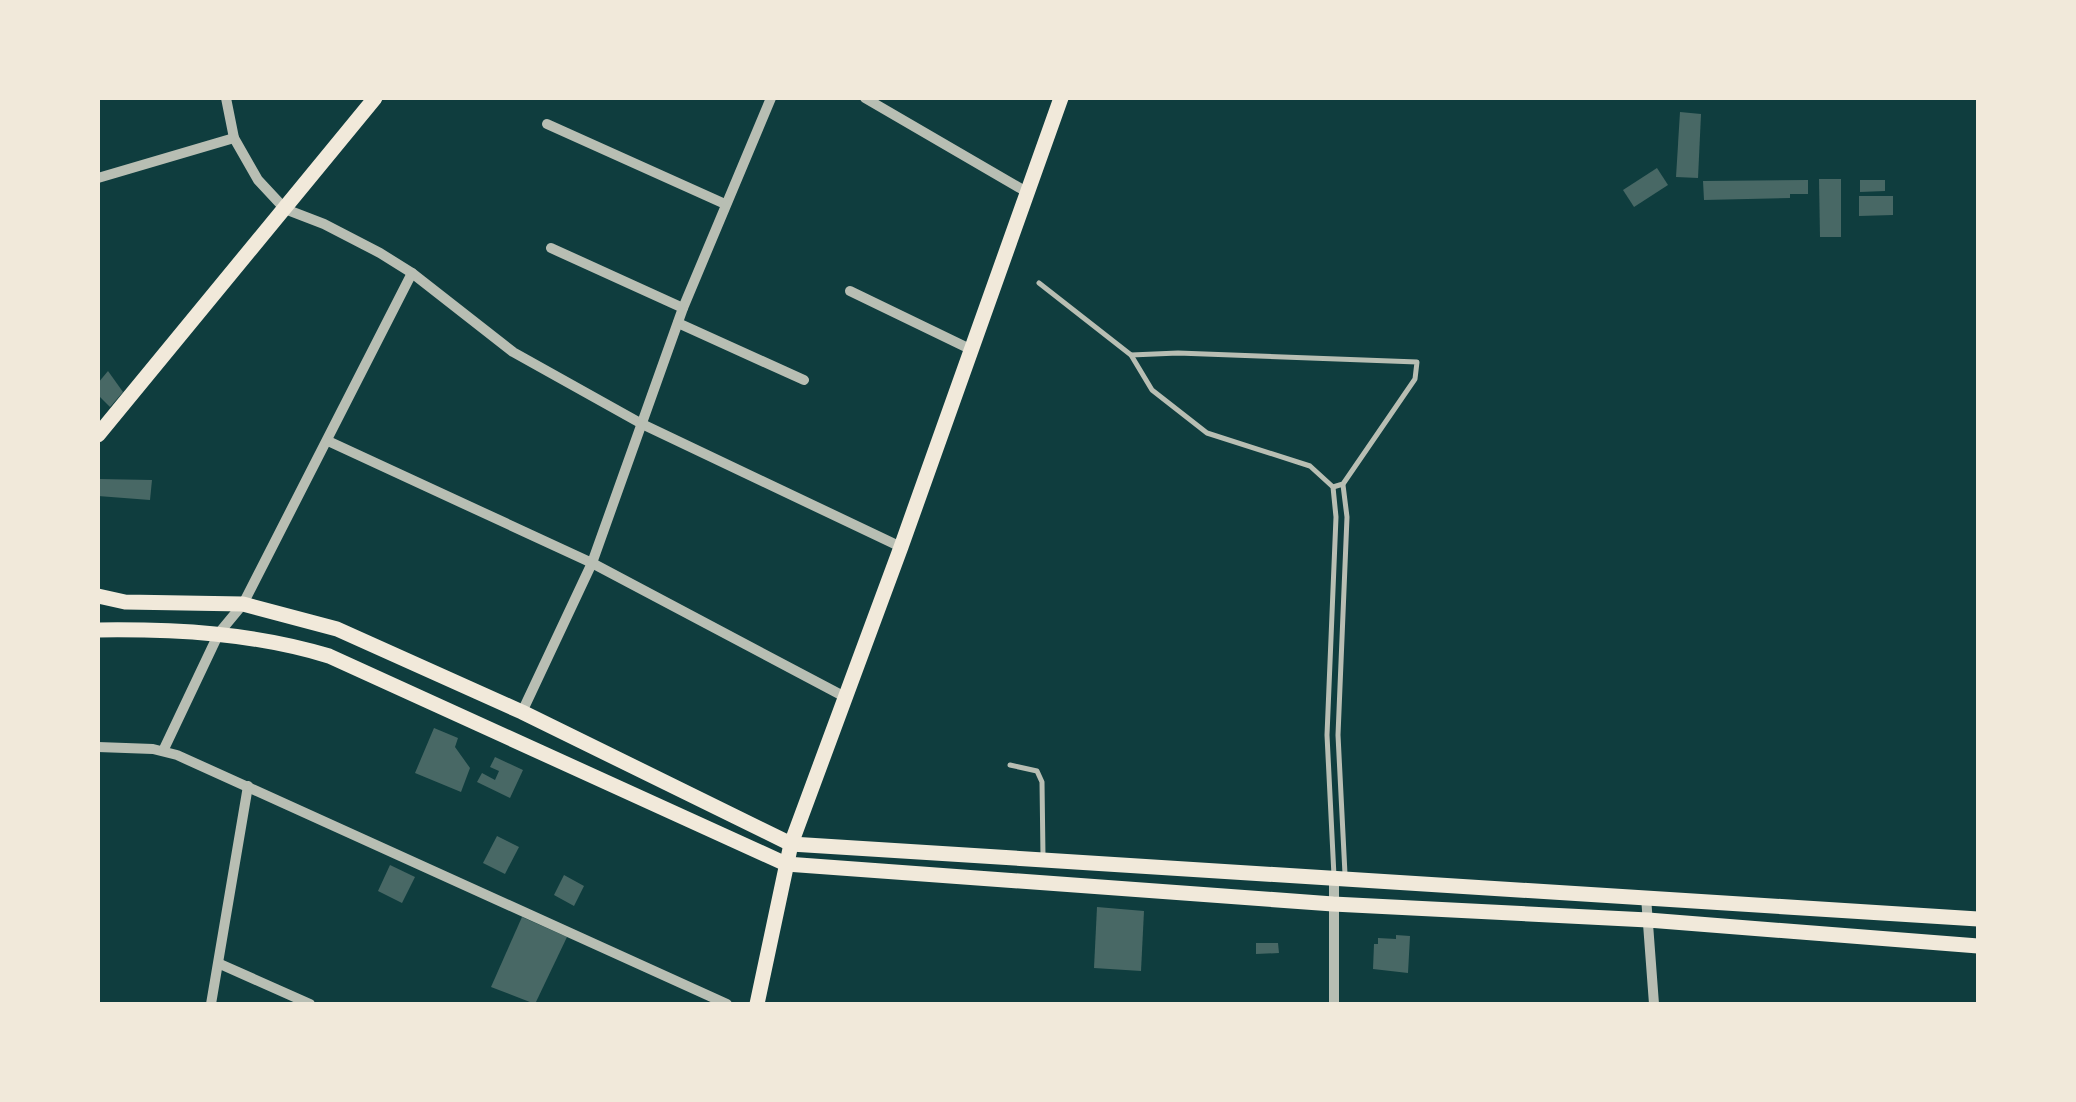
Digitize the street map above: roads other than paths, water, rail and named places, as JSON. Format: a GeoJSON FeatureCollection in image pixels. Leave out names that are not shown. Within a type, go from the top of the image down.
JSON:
{"type":"FeatureCollection","features":[{"type":"Feature","properties":{"kind":"main road"},"geometry":{"type":"LineString","coordinates":[[98,435],[375,98]]}},
{"type":"Feature","properties":{"kind":"main road"},"geometry":{"type":"LineString","coordinates":[[758,1004],[790,844],[1061,98]]}},
{"type":"Feature","properties":{"kind":"main road"},"geometry":{"type":"LineString","coordinates":[[98,596],[125,602],[243,604],[336,629],[522,712],[790,844],[1978,919]]}},
{"type":"Feature","properties":{"kind":"main road"},"geometry":{"type":"LineString","coordinates":[[98,630],[219,633],[287,643],[329,656],[786,864],[1333,904],[1648,920],[1978,946]]}},
{"type":"Feature","properties":{"kind":"street"},"geometry":{"type":"LineString","coordinates":[[226,98],[234,138],[258,180],[285,209],[356,240],[412,273],[512,352],[642,424],[901,546]]}},
{"type":"Feature","properties":{"kind":"street"},"geometry":{"type":"LineString","coordinates":[[522,712],[592,562],[683,308],[771,98]]}},
{"type":"Feature","properties":{"kind":"street"},"geometry":{"type":"LineString","coordinates":[[865,98],[1025,191]]}},
{"type":"Feature","properties":{"kind":"street"},"geometry":{"type":"LineString","coordinates":[[547,124],[725,204]]}},
{"type":"Feature","properties":{"kind":"street"},"geometry":{"type":"LineString","coordinates":[[98,178],[234,138]]}},
{"type":"Feature","properties":{"kind":"street"},"geometry":{"type":"LineString","coordinates":[[551,248],[683,308]]}},
{"type":"Feature","properties":{"kind":"street"},"geometry":{"type":"LineString","coordinates":[[162,751],[219,633],[243,604],[412,273]]}},
{"type":"Feature","properties":{"kind":"street"},"geometry":{"type":"LineString","coordinates":[[850,290],[970,349]]}},
{"type":"Feature","properties":{"kind":"street"},"geometry":{"type":"LineString","coordinates":[[678,323],[804,380]]}},
{"type":"Feature","properties":{"kind":"street"},"geometry":{"type":"LineString","coordinates":[[328,441],[592,562],[845,697]]}},
{"type":"Feature","properties":{"kind":"street"},"geometry":{"type":"LineString","coordinates":[[98,747],[162,751],[248,786],[727,1004]]}},
{"type":"Feature","properties":{"kind":"street"},"geometry":{"type":"LineString","coordinates":[[211,1004],[248,786]]}},
{"type":"Feature","properties":{"kind":"street"},"geometry":{"type":"LineString","coordinates":[[1334,1004],[1333,904],[1340,876]]}},
{"type":"Feature","properties":{"kind":"street"},"geometry":{"type":"LineString","coordinates":[[1646,897],[1654,1004]]}},
{"type":"Feature","properties":{"kind":"street"},"geometry":{"type":"LineString","coordinates":[[220,964],[310,1004]]}},
{"type":"Feature","properties":{"kind":"lane"},"geometry":{"type":"LineString","coordinates":[[1040,283],[1131,355],[1152,390],[1207,433],[1310,466],[1333,487],[1336,516],[1327,735],[1340,876]]}},
{"type":"Feature","properties":{"kind":"lane"},"geometry":{"type":"LineString","coordinates":[[1131,355],[1178,352],[1417,362],[1415,379],[1343,484],[1333,487]]}},
{"type":"Feature","properties":{"kind":"lane"},"geometry":{"type":"LineString","coordinates":[[1340,876],[1338,735],[1347,517],[1343,484]]}},
{"type":"Feature","properties":{"kind":"lane"},"geometry":{"type":"LineString","coordinates":[[1010,765],[1036,771],[1042,782],[1043,859]]}}]}
